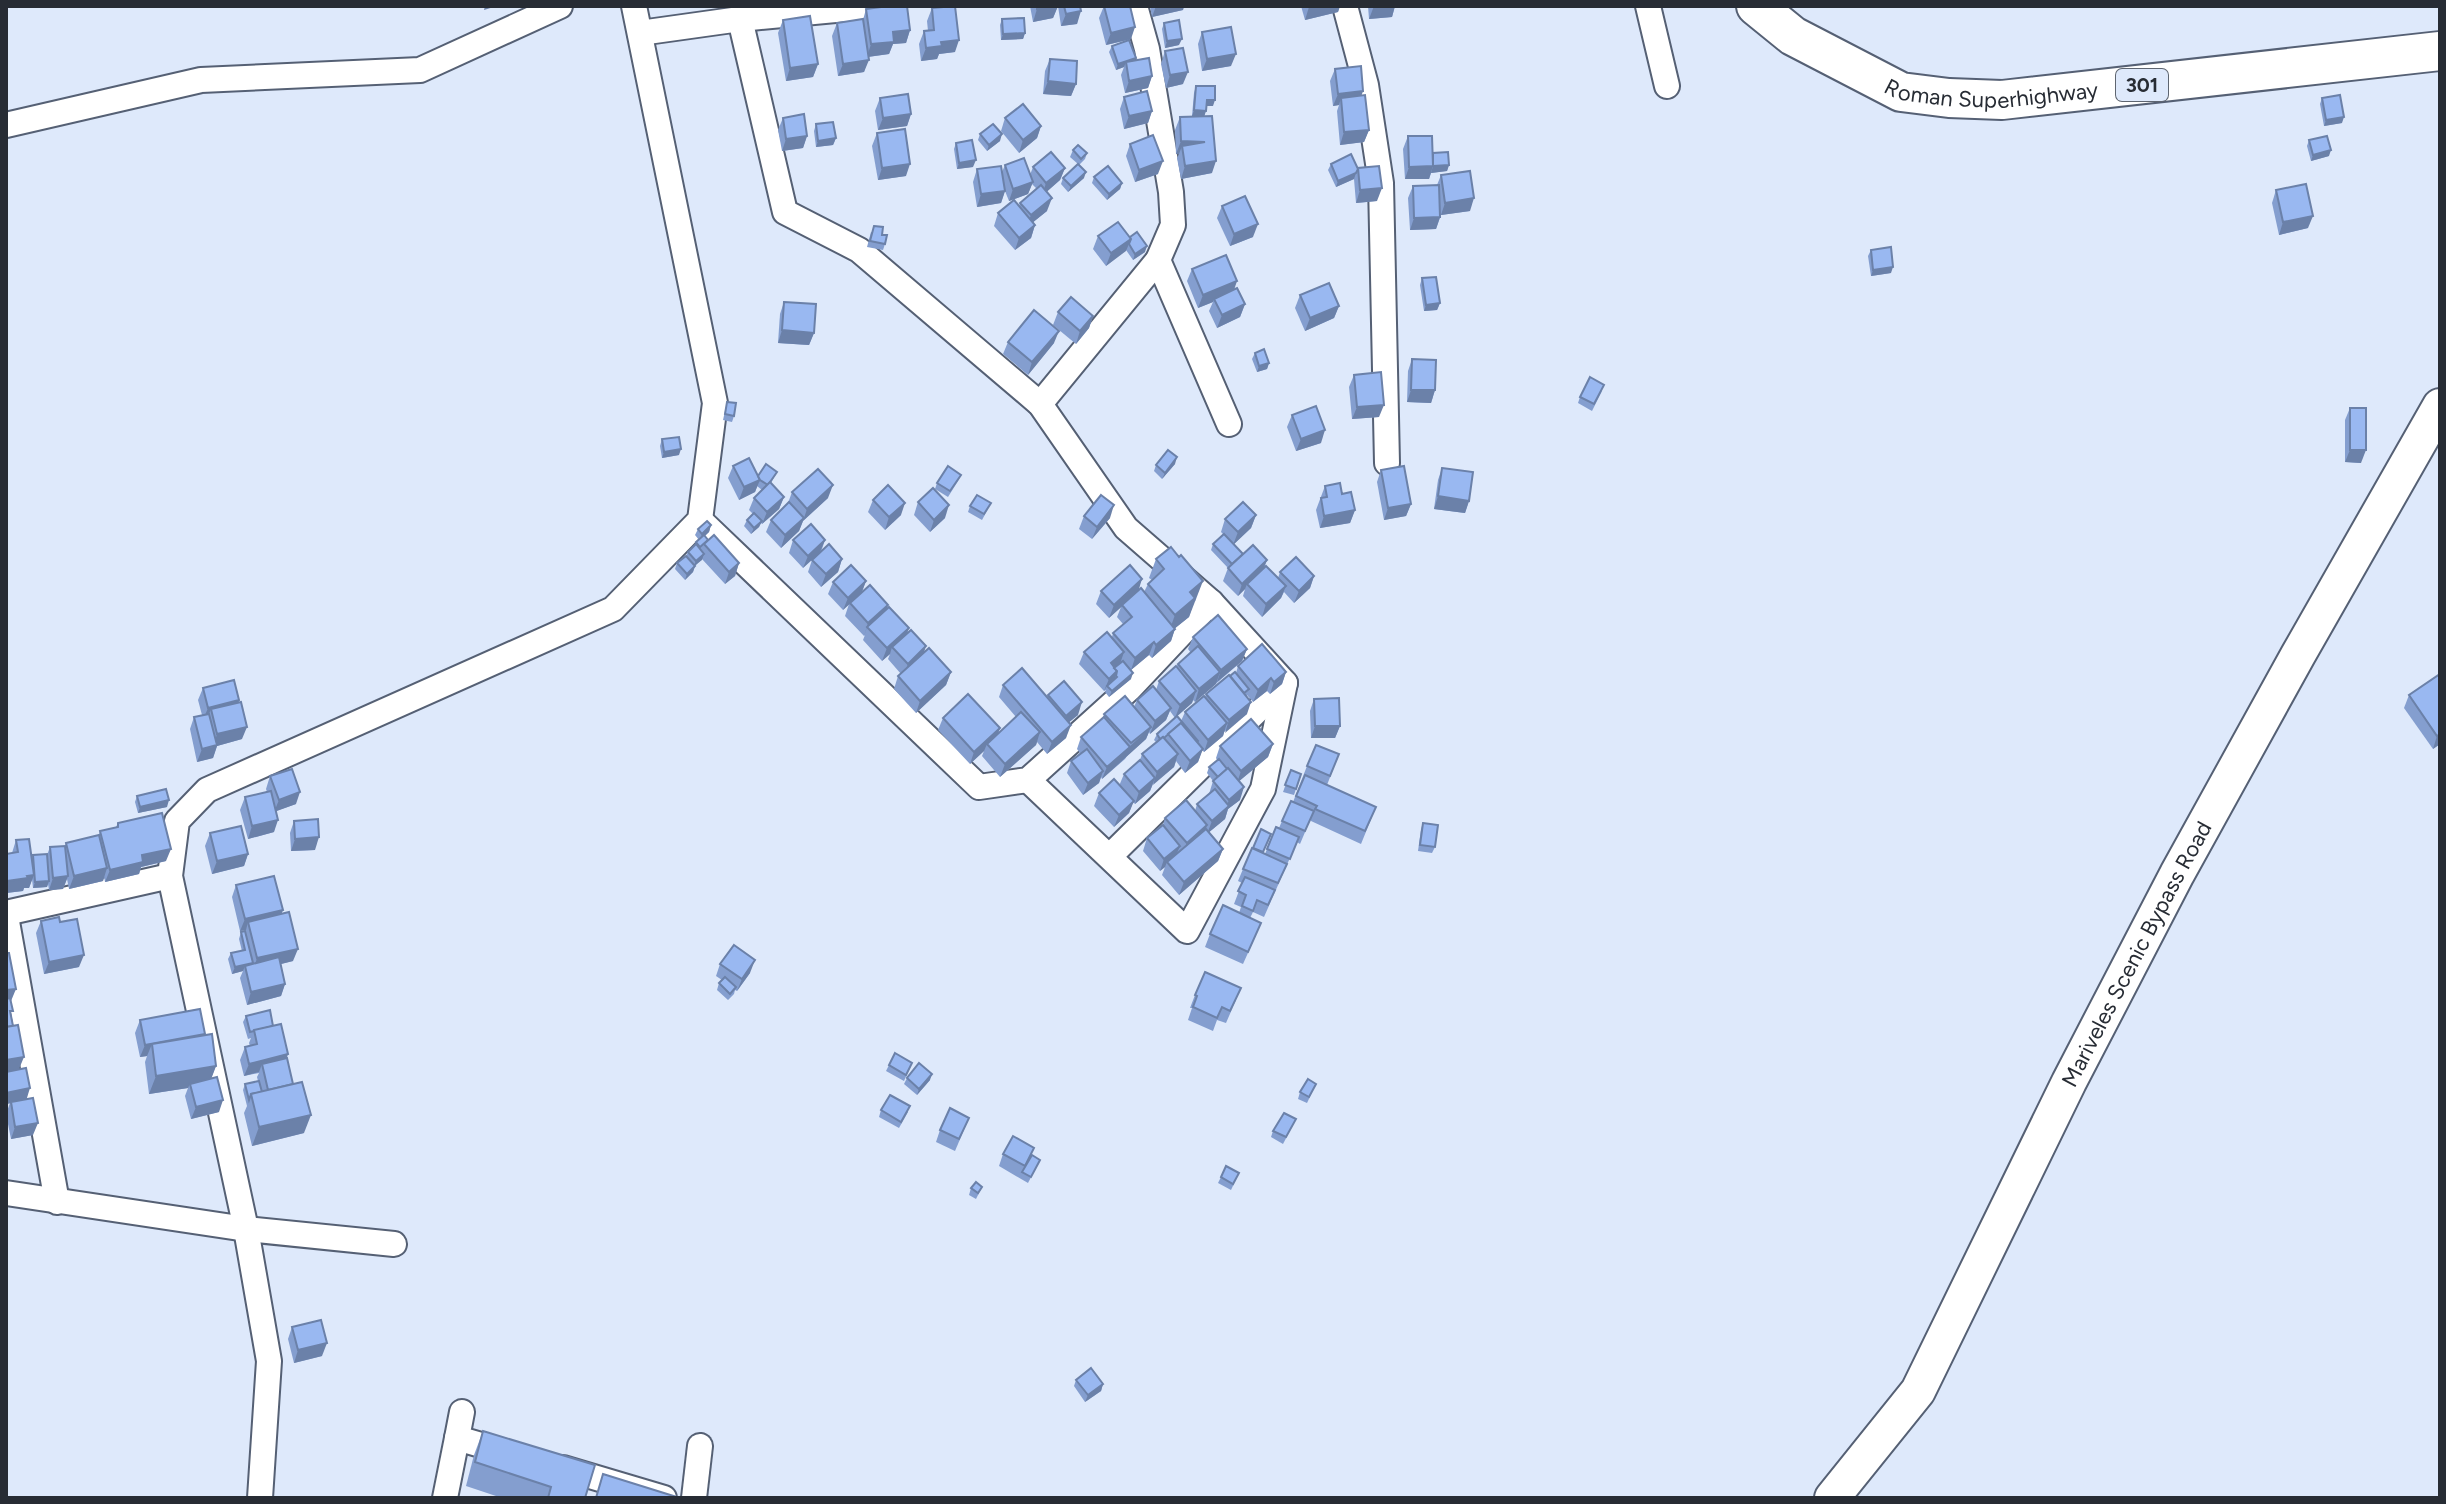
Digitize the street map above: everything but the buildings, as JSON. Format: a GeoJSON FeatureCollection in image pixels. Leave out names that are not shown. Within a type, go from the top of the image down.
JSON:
{"type":"FeatureCollection","features":[{"type":"Feature","properties":{"kind":"main road","name":"Roman Superhighway"},"geometry":{"type":"LineString","coordinates":[[1756,6],[1793,36],[1901,92],[1949,98],[2002,100],[2440,51]]}},
{"type":"Feature","properties":{"kind":"main road","name":"Mariveles Scenic Bypass Road"},"geometry":{"type":"LineString","coordinates":[[1832,1498],[1918,1391],[2069,1082],[2177,874],[2440,406]]}},
{"type":"Feature","properties":{"kind":"street"},"geometry":{"type":"LineString","coordinates":[[6,125],[201,80],[420,70],[560,6]]}},
{"type":"Feature","properties":{"kind":"street"},"geometry":{"type":"LineString","coordinates":[[260,1498],[269,1361],[246,1229],[170,876],[177,821],[207,790],[613,609],[700,520],[715,403],[634,6]]}},
{"type":"Feature","properties":{"kind":"street"},"geometry":{"type":"LineString","coordinates":[[640,33],[740,19],[878,6]]}},
{"type":"Feature","properties":{"kind":"street"},"geometry":{"type":"LineString","coordinates":[[1040,404],[1158,260],[1173,225],[1171,192],[1147,49],[1135,6]]}},
{"type":"Feature","properties":{"kind":"street"},"geometry":{"type":"LineString","coordinates":[[1345,6],[1366,85],[1381,183],[1387,463]]}},
{"type":"Feature","properties":{"kind":"street"},"geometry":{"type":"LineString","coordinates":[[1648,6],[1667,86]]}},
{"type":"Feature","properties":{"kind":"street"},"geometry":{"type":"LineString","coordinates":[[740,19],[785,212],[859,250],[1040,404],[1126,528],[1211,602],[1285,683]]}},
{"type":"Feature","properties":{"kind":"street"},"geometry":{"type":"LineString","coordinates":[[1158,260],[1229,424]]}},
{"type":"Feature","properties":{"kind":"street"},"geometry":{"type":"LineString","coordinates":[[700,520],[979,787],[1028,780],[1130,688],[1211,602]]}},
{"type":"Feature","properties":{"kind":"street"},"geometry":{"type":"LineString","coordinates":[[1028,780],[1187,931],[1263,789],[1285,683]]}},
{"type":"Feature","properties":{"kind":"street"},"geometry":{"type":"LineString","coordinates":[[1110,856],[1285,683]]}},
{"type":"Feature","properties":{"kind":"street"},"geometry":{"type":"LineString","coordinates":[[57,1202],[6,915],[170,876]]}},
{"type":"Feature","properties":{"kind":"street"},"geometry":{"type":"LineString","coordinates":[[6,1193],[246,1229],[394,1244]]}},
{"type":"Feature","properties":{"kind":"street"},"geometry":{"type":"LineString","coordinates":[[445,1498],[462,1412]]}},
{"type":"Feature","properties":{"kind":"street"},"geometry":{"type":"LineString","coordinates":[[457,1438],[664,1498]]}},
{"type":"Feature","properties":{"kind":"street"},"geometry":{"type":"LineString","coordinates":[[694,1498],[700,1446]]}}]}
